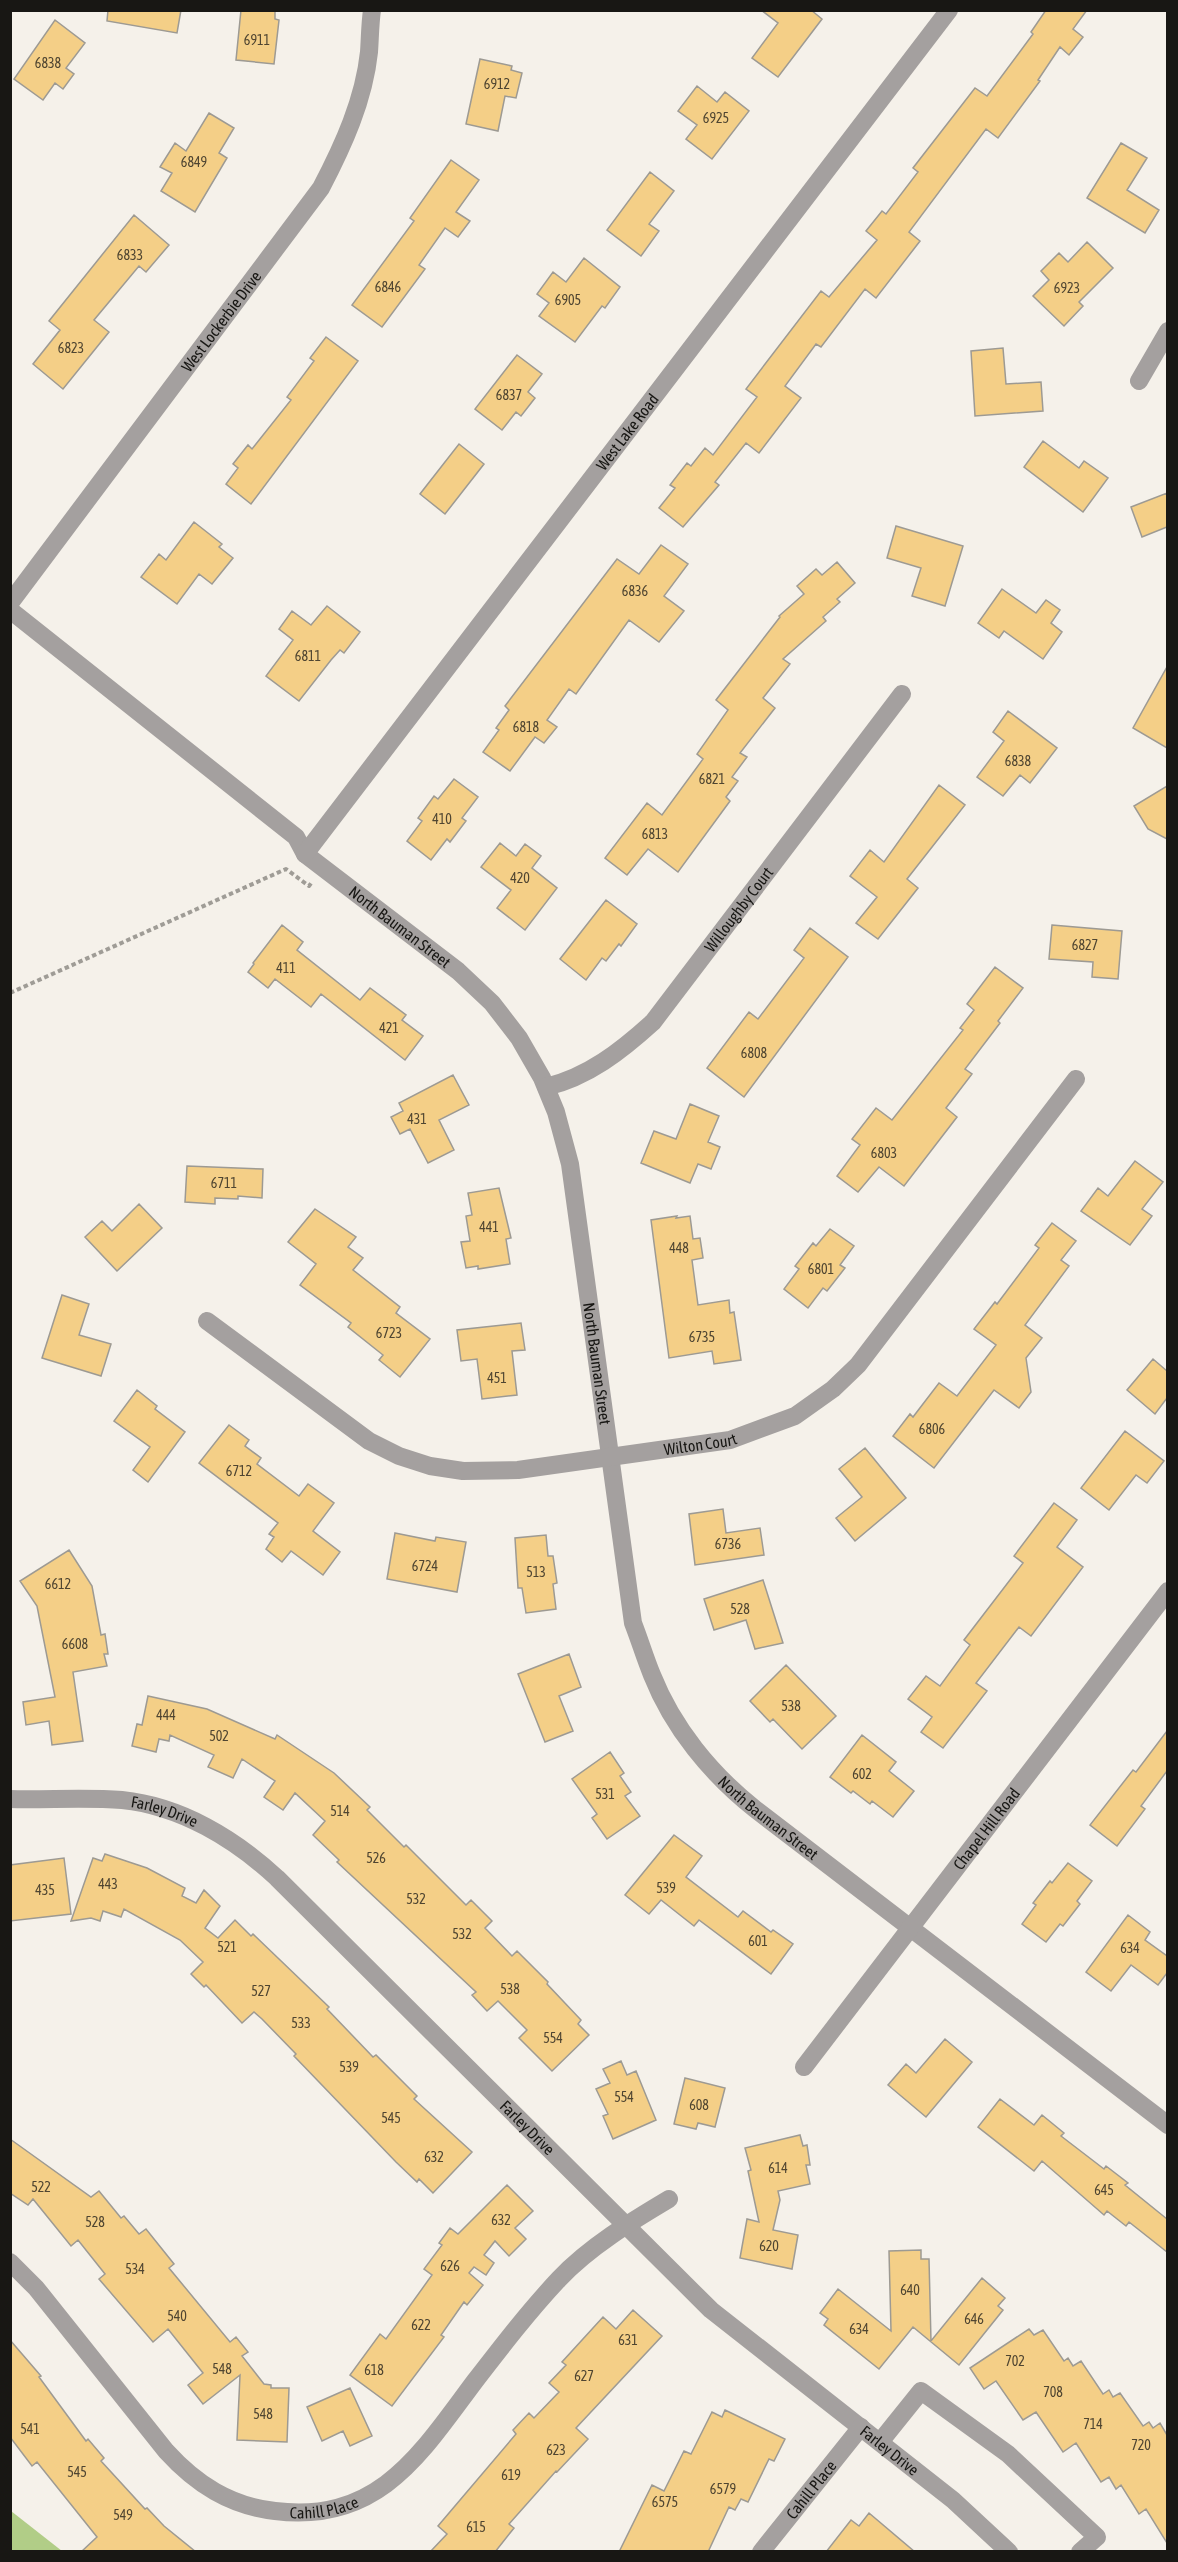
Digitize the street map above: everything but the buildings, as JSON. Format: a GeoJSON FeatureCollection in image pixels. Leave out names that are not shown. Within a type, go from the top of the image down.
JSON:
{"type":"FeatureCollection","features":[{"type":"Feature","properties":{"kind":"street","name":"West Lockerbie Drive"},"geometry":{"type":"LineString","coordinates":[[10,603],[321,188],[341,148],[357,107],[369,53],[372,10]]}},
{"type":"Feature","properties":{"kind":"street","name":"West Lake Road"},"geometry":{"type":"LineString","coordinates":[[305,854],[949,10]]}},
{"type":"Feature","properties":{"kind":"street"},"geometry":{"type":"LineString","coordinates":[[1139,381],[1167,332]]}},
{"type":"Feature","properties":{"kind":"street","name":"North Bauman Street"},"geometry":{"type":"LineString","coordinates":[[10,610],[296,837],[305,854],[458,971],[492,1003],[519,1038],[546,1087],[556,1112],[570,1164],[633,1623],[652,1677],[678,1727],[707,1763],[746,1803],[1167,2125]]}},
{"type":"Feature","properties":{"kind":"street","name":"Willoughby Court"},"geometry":{"type":"LineString","coordinates":[[546,1087],[579,1076],[600,1065],[653,1022],[902,694]]}},
{"type":"Feature","properties":{"kind":"street","name":"Wilton Court"},"geometry":{"type":"LineString","coordinates":[[207,1321],[359,1436],[399,1456],[430,1466],[474,1472],[507,1471],[719,1443],[752,1434],[795,1416],[833,1389],[872,1347],[1076,1079]]}},
{"type":"Feature","properties":{"kind":"street","name":"Chapel Hill Road"},"geometry":{"type":"LineString","coordinates":[[804,2067],[1167,1591]]}},
{"type":"Feature","properties":{"kind":"street","name":"Farley Drive"},"geometry":{"type":"LineString","coordinates":[[10,1799],[122,1800],[150,1806],[192,1820],[235,1844],[277,1878],[711,2310],[953,2500],[1008,2552]]}},
{"type":"Feature","properties":{"kind":"street","name":"Cahill Place"},"geometry":{"type":"LineString","coordinates":[[10,2262],[36,2288],[166,2451],[190,2476],[218,2494],[249,2506],[304,2513],[359,2500],[388,2484],[414,2462],[486,2368],[561,2277],[624,2225],[669,2199]]}},
{"type":"Feature","properties":{"kind":"street"},"geometry":{"type":"LineString","coordinates":[[880,2442],[921,2391],[1008,2454],[1097,2537],[1080,2552]]}},
{"type":"Feature","properties":{"kind":"street","name":"Cahill Place"},"geometry":{"type":"LineString","coordinates":[[761,2552],[861,2427]]}},
{"type":"Feature","properties":{"kind":"path"},"geometry":{"type":"LineString","coordinates":[[10,993],[286,869],[309,886],[323,868]]}},
{"type":"Feature","properties":{"kind":"green space"},"geometry":{"type":"Polygon","coordinates":[[[11,2511],[62,2551],[11,2551],[11,2511]]]}}]}
